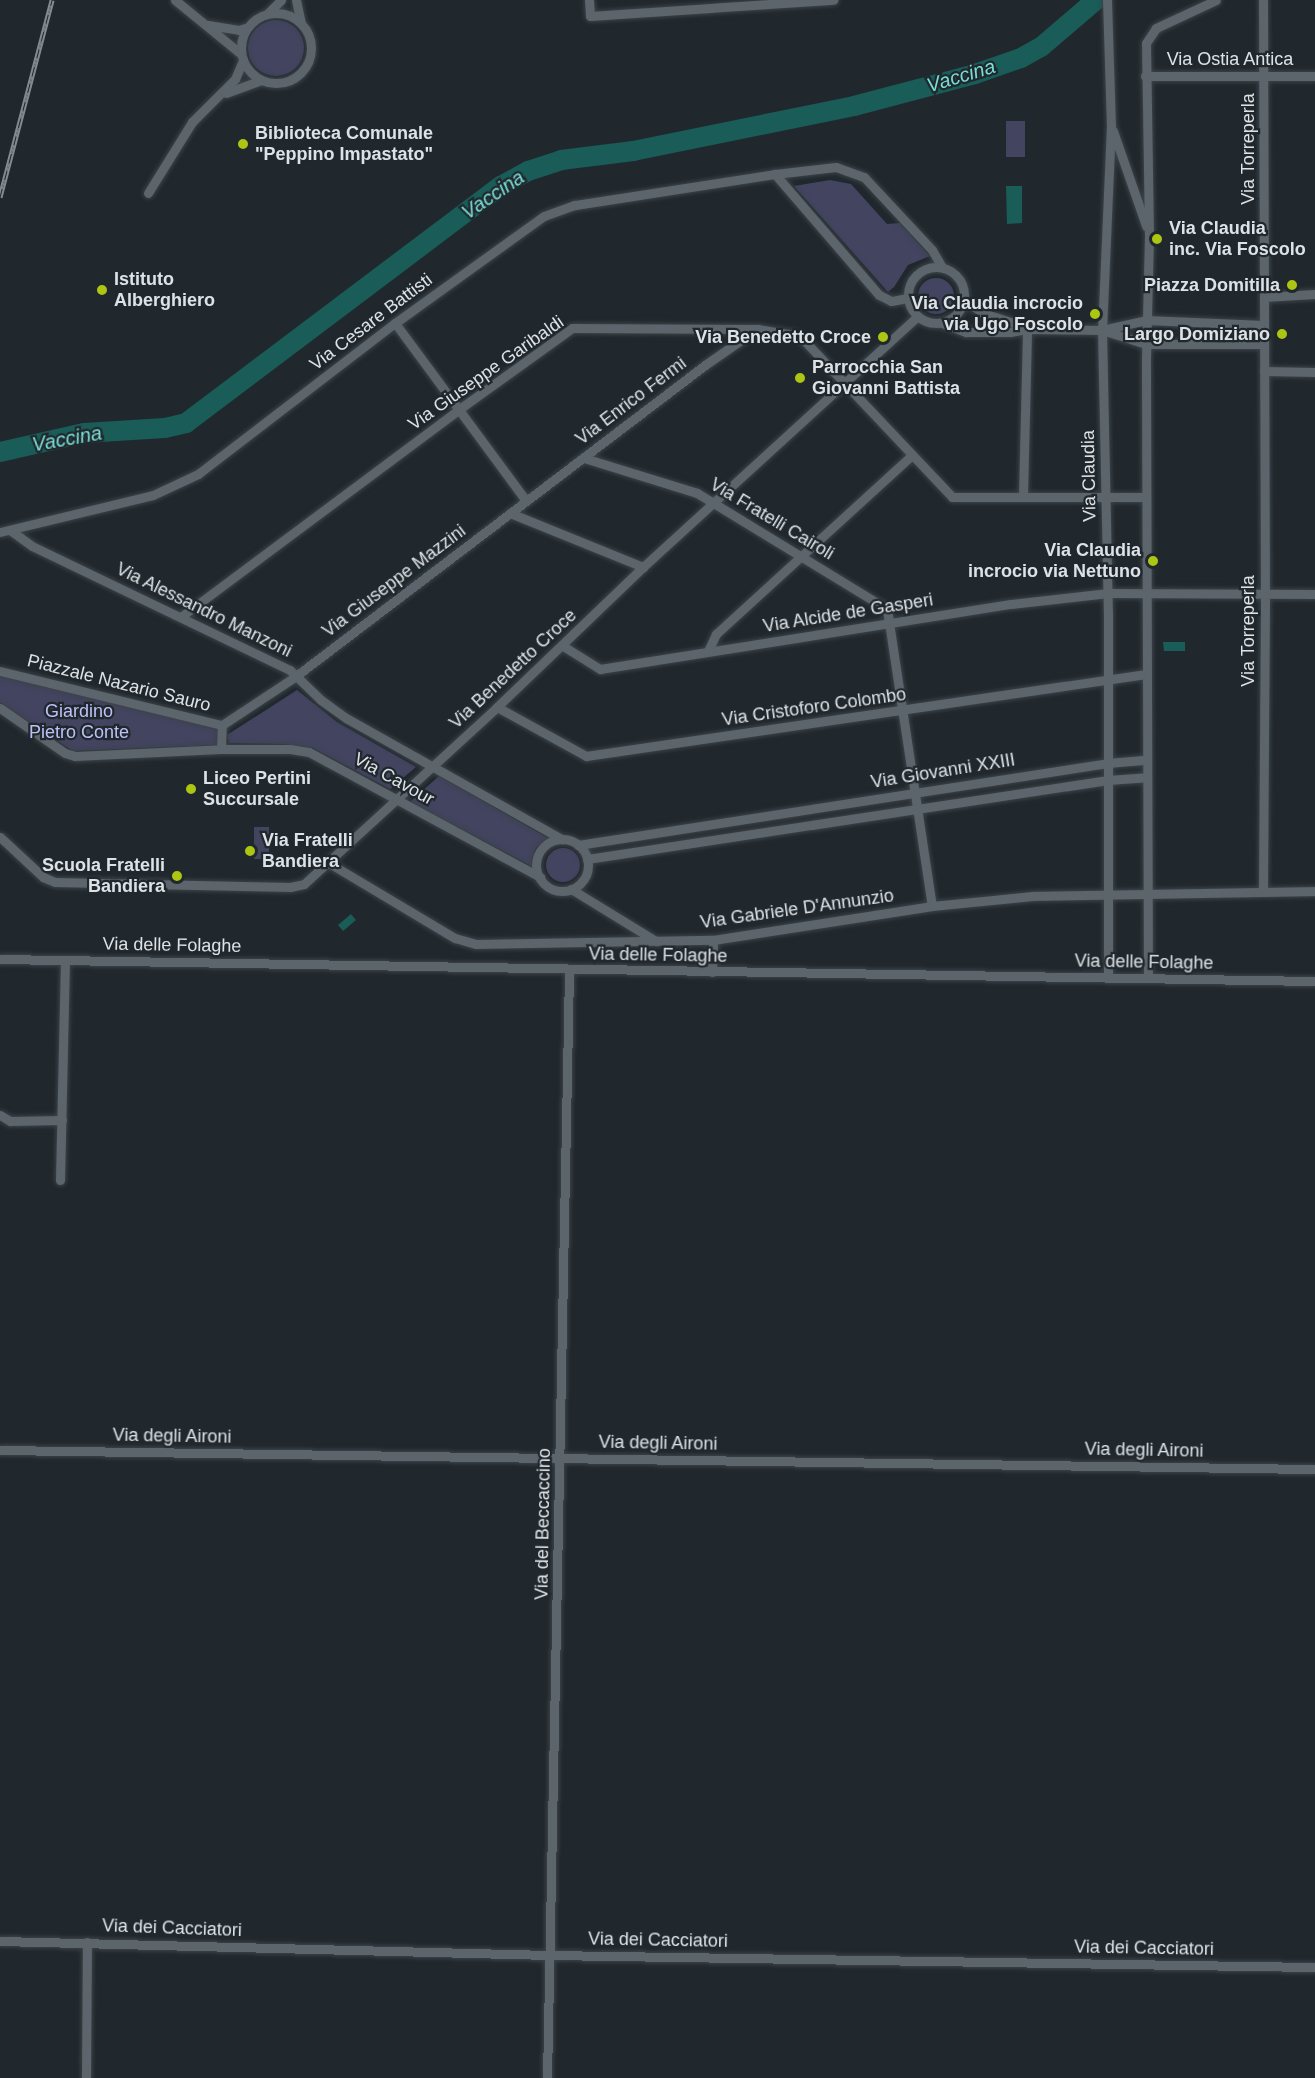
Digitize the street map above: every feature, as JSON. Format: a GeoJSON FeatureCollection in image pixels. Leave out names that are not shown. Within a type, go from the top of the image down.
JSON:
{"type":"FeatureCollection","features":[{"type":"Feature","properties":{"kind":"street"},"geometry":{"type":"LineString","coordinates":[[205,25],[238,30],[248,27],[267,14],[281,0]]}},
{"type":"Feature","properties":{"kind":"street"},"geometry":{"type":"LineString","coordinates":[[177,2],[242,57],[247,68],[261,80],[270,82],[289,80],[304,69],[308,61],[310,42],[302,25],[296,0]]}},
{"type":"Feature","properties":{"kind":"street"},"geometry":{"type":"LineString","coordinates":[[589,0],[590,16],[833,0]]}},
{"type":"Feature","properties":{"kind":"street"},"geometry":{"type":"LineString","coordinates":[[1107,0],[1111,125],[1149,234]]}},
{"type":"Feature","properties":{"kind":"street"},"geometry":{"type":"LineString","coordinates":[[1148,978],[1146,320],[1149,234],[1146,44],[1150,34],[1156,28],[1216,0]]}},
{"type":"Feature","properties":{"kind":"street","name":"Via Torreperla"},"geometry":{"type":"LineString","coordinates":[[1263,0],[1264,297]]}},
{"type":"Feature","properties":{"kind":"street"},"geometry":{"type":"LineString","coordinates":[[267,14],[286,15],[302,25]]}},
{"type":"Feature","properties":{"kind":"street"},"geometry":{"type":"LineString","coordinates":[[148,193],[192,122],[235,80],[242,57],[242,40],[248,27]]}},
{"type":"Feature","properties":{"kind":"street","name":"Via Ostia Antica"},"geometry":{"type":"LineString","coordinates":[[1145,76],[1315,76]]}},
{"type":"Feature","properties":{"kind":"street"},"geometry":{"type":"LineString","coordinates":[[221,96],[261,80]]}},
{"type":"Feature","properties":{"kind":"street","name":"Via Claudia"},"geometry":{"type":"LineString","coordinates":[[1108,978],[1108,680],[1102,330],[1111,125]]}},
{"type":"Feature","properties":{"kind":"street","name":"Via Cesare Battisti"},"geometry":{"type":"LineString","coordinates":[[0,532],[153,495],[182,483],[213,463],[395,322],[535,221],[574,205],[775,174],[836,167],[864,177],[932,250],[942,267]]}},
{"type":"Feature","properties":{"kind":"street"},"geometry":{"type":"LineString","coordinates":[[775,174],[879,295],[891,301],[907,298]]}},
{"type":"Feature","properties":{"kind":"street"},"geometry":{"type":"LineString","coordinates":[[942,323],[957,315],[964,300],[962,283],[950,270],[942,267],[924,269],[911,281],[907,298],[917,317],[925,322],[942,323],[966,332],[1010,332],[1025,329],[1102,330],[1146,320],[1264,325]]}},
{"type":"Feature","properties":{"kind":"street"},"geometry":{"type":"LineString","coordinates":[[1315,294],[1264,297],[1264,371],[1315,372]]}},
{"type":"Feature","properties":{"kind":"street"},"geometry":{"type":"LineString","coordinates":[[964,300],[983,313],[1025,329]]}},
{"type":"Feature","properties":{"kind":"street","name":"Via Benedetto Croce"},"geometry":{"type":"LineString","coordinates":[[394,799],[433,767],[643,567],[714,505],[917,317]]}},
{"type":"Feature","properties":{"kind":"street"},"geometry":{"type":"LineString","coordinates":[[395,322],[526,501]]}},
{"type":"Feature","properties":{"kind":"street","name":"Via Giuseppe Garibaldi"},"geometry":{"type":"LineString","coordinates":[[182,616],[572,328],[757,329],[800,336],[952,496],[1146,497]]}},
{"type":"Feature","properties":{"kind":"street","name":"Via Enrico Fermi"},"geometry":{"type":"LineString","coordinates":[[526,501],[705,365],[757,329]]}},
{"type":"Feature","properties":{"kind":"street"},"geometry":{"type":"LineString","coordinates":[[1023,496],[1025,329]]}},
{"type":"Feature","properties":{"kind":"street"},"geometry":{"type":"LineString","coordinates":[[1102,330],[1146,344],[1264,344]]}},
{"type":"Feature","properties":{"kind":"street","name":"Via Torreperla"},"geometry":{"type":"LineString","coordinates":[[1263,891],[1264,371]]}},
{"type":"Feature","properties":{"kind":"street"},"geometry":{"type":"LineString","coordinates":[[708,651],[716,634],[798,556],[912,455]]}},
{"type":"Feature","properties":{"kind":"street","name":"Via Fratelli Cairoli"},"geometry":{"type":"LineString","coordinates":[[584,458],[697,493],[798,556],[879,602],[887,609],[890,623]]}},
{"type":"Feature","properties":{"kind":"street","name":"Via Giuseppe Mazzini"},"geometry":{"type":"LineString","coordinates":[[222,725],[296,675],[526,501]]}},
{"type":"Feature","properties":{"kind":"street"},"geometry":{"type":"LineString","coordinates":[[510,513],[643,567]]}},
{"type":"Feature","properties":{"kind":"street","name":"Via Alessandro Manzoni"},"geometry":{"type":"LineString","coordinates":[[10,530],[33,546],[290,670],[321,700],[346,718],[562,839]]}},
{"type":"Feature","properties":{"kind":"street","name":"Via Alcide de Gasperi"},"geometry":{"type":"LineString","coordinates":[[562,646],[600,669],[890,623],[1107,593],[1315,594]]}},
{"type":"Feature","properties":{"kind":"street"},"geometry":{"type":"LineString","coordinates":[[890,623],[932,906]]}},
{"type":"Feature","properties":{"kind":"street","name":"Piazzale Nazario Sauro"},"geometry":{"type":"LineString","coordinates":[[0,671],[222,725],[221,749]]}},
{"type":"Feature","properties":{"kind":"street","name":"Via Cristoforo Colombo"},"geometry":{"type":"LineString","coordinates":[[497,707],[585,756],[1146,674]]}},
{"type":"Feature","properties":{"kind":"street"},"geometry":{"type":"LineString","coordinates":[[0,708],[71,756],[221,749]]}},
{"type":"Feature","properties":{"kind":"street","name":"Via Cavour"},"geometry":{"type":"LineString","coordinates":[[221,749],[290,749],[309,752],[540,878]]}},
{"type":"Feature","properties":{"kind":"street","name":"Via Giovanni XXIII"},"geometry":{"type":"LineString","coordinates":[[578,844],[1146,759]]}},
{"type":"Feature","properties":{"kind":"street","name":"Via Giovanni XXIII"},"geometry":{"type":"LineString","coordinates":[[587,859],[1108,780],[1147,777]]}},
{"type":"Feature","properties":{"kind":"street"},"geometry":{"type":"LineString","coordinates":[[0,837],[43,877],[62,883],[290,887],[304,884],[394,799]]}},
{"type":"Feature","properties":{"kind":"street"},"geometry":{"type":"LineString","coordinates":[[745,819],[747,835]]}},
{"type":"Feature","properties":{"kind":"street"},"geometry":{"type":"LineString","coordinates":[[571,889],[583,880],[587,859],[578,844],[562,839],[545,845],[537,860],[540,878],[550,888],[571,889],[656,941]]}},
{"type":"Feature","properties":{"kind":"street","name":"Via Gabriele D'Annunzio"},"geometry":{"type":"LineString","coordinates":[[328,863],[468,943],[713,940],[932,906],[1033,896],[1315,891]]}},
{"type":"Feature","properties":{"kind":"street"},"geometry":{"type":"LineString","coordinates":[[712,972],[713,940]]}},
{"type":"Feature","properties":{"kind":"street","name":"Via delle Folaghe"},"geometry":{"type":"LineString","coordinates":[[0,959],[1315,981]]}},
{"type":"Feature","properties":{"kind":"street"},"geometry":{"type":"LineString","coordinates":[[60,1180],[65,960]]}},
{"type":"Feature","properties":{"kind":"street","name":"Via del Beccaccino"},"geometry":{"type":"LineString","coordinates":[[547,2078],[569,970]]}},
{"type":"Feature","properties":{"kind":"street"},"geometry":{"type":"LineString","coordinates":[[0,1115],[10,1121],[62,1120]]}},
{"type":"Feature","properties":{"kind":"street","name":"Via degli Aironi"},"geometry":{"type":"LineString","coordinates":[[0,1450],[1315,1469]]}},
{"type":"Feature","properties":{"kind":"street","name":"Via dei Cacciatori"},"geometry":{"type":"LineString","coordinates":[[0,1941],[549,1955],[1315,1967]]}},
{"type":"Feature","properties":{"kind":"street"},"geometry":{"type":"LineString","coordinates":[[86,2078],[87,1942]]}},
{"type":"Feature","properties":{"kind":"green space"},"geometry":{"type":"Polygon","coordinates":[[[270,20],[282,20],[292,24],[300,32],[304,48],[300,64],[292,72],[282,76],[270,76],[260,72],[252,64],[248,54],[248,42],[252,32],[260,24],[270,20]]]}},
{"type":"Feature","properties":{"kind":"green space"},"geometry":{"type":"Polygon","coordinates":[[[1006,121],[1025,121],[1025,157],[1006,157],[1006,121]]]}},
{"type":"Feature","properties":{"kind":"green space"},"geometry":{"type":"Polygon","coordinates":[[[830,180],[851,184],[887,224],[900,223],[930,256],[908,265],[894,287],[888,292],[794,186],[830,180]]]}},
{"type":"Feature","properties":{"kind":"green space"},"geometry":{"type":"Polygon","coordinates":[[[936,278],[949,283],[954,296],[949,309],[936,314],[923,309],[918,296],[923,283],[936,278]]]}},
{"type":"Feature","properties":{"kind":"green space","name":"Giardino Pietro Conte"},"geometry":{"type":"Polygon","coordinates":[[[0,674],[218,728],[217,745],[73,751],[0,703],[0,674]]]}},
{"type":"Feature","properties":{"kind":"green space"},"geometry":{"type":"Polygon","coordinates":[[[297,690],[337,722],[416,767],[390,789],[313,748],[284,744],[229,743],[227,735],[297,690]]]}},
{"type":"Feature","properties":{"kind":"green space"},"geometry":{"type":"Polygon","coordinates":[[[439,776],[548,838],[536,848],[532,858],[533,867],[410,802],[439,776]]]}},
{"type":"Feature","properties":{"kind":"green space"},"geometry":{"type":"Polygon","coordinates":[[[254,827],[269,827],[269,859],[254,859],[254,827]]]}},
{"type":"Feature","properties":{"kind":"green space"},"geometry":{"type":"Polygon","coordinates":[[[563,848],[575,853],[580,865],[575,877],[563,882],[551,877],[546,865],[551,853],[563,848]]]}},
{"type":"Feature","properties":{"kind":"shaded area"},"geometry":{"type":"Polygon","coordinates":[[[1006,186],[1022,186],[1022,223],[1007,224],[1006,186]]]}},
{"type":"Feature","properties":{"kind":"shaded area"},"geometry":{"type":"Polygon","coordinates":[[[1163,642],[1185,642],[1185,651],[1164,651],[1163,642]]]}},
{"type":"Feature","properties":{"kind":"shaded area"},"geometry":{"type":"Polygon","coordinates":[[[351,914],[356,920],[343,931],[338,925],[351,914]]]}},
{"type":"Feature","properties":{"kind":"waterway","name":"Vaccina"},"geometry":{"type":"LineString","coordinates":[[0,452],[84,433],[165,428],[186,423],[501,186],[528,171],[561,160],[633,151],[854,106],[975,74],[1021,58],[1041,47],[1096,0]]}},
{"type":"Feature","properties":{"kind":"railway"},"geometry":{"type":"LineString","coordinates":[[0,197],[52,0]]}},
{"type":"Feature","properties":{"kind":"place","name":"Biblioteca Comunale \"Peppino Impastato\""},"geometry":{"type":"Point","coordinates":[243,144]}},
{"type":"Feature","properties":{"kind":"place","name":"Via Claudia inc. Via Foscolo"},"geometry":{"type":"Point","coordinates":[1157,239]}},
{"type":"Feature","properties":{"kind":"place","name":"Piazza Domitilla"},"geometry":{"type":"Point","coordinates":[1292,285]}},
{"type":"Feature","properties":{"kind":"place","name":"Istituto Alberghiero"},"geometry":{"type":"Point","coordinates":[102,290]}},
{"type":"Feature","properties":{"kind":"place","name":"Via Claudia incrocio via Ugo Foscolo"},"geometry":{"type":"Point","coordinates":[1095,314]}},
{"type":"Feature","properties":{"kind":"place","name":"Largo Domiziano"},"geometry":{"type":"Point","coordinates":[1282,334]}},
{"type":"Feature","properties":{"kind":"place","name":"Via Benedetto Croce"},"geometry":{"type":"Point","coordinates":[883,337]}},
{"type":"Feature","properties":{"kind":"place","name":"Parrocchia San Giovanni Battista"},"geometry":{"type":"Point","coordinates":[800,378]}},
{"type":"Feature","properties":{"kind":"place","name":"Via Claudia incrocio via Nettuno"},"geometry":{"type":"Point","coordinates":[1153,561]}},
{"type":"Feature","properties":{"kind":"place","name":"Liceo Pertini Succursale"},"geometry":{"type":"Point","coordinates":[191,789]}},
{"type":"Feature","properties":{"kind":"place","name":"Via Fratelli Bandiera"},"geometry":{"type":"Point","coordinates":[250,851]}},
{"type":"Feature","properties":{"kind":"place","name":"Scuola Fratelli Bandiera"},"geometry":{"type":"Point","coordinates":[177,876]}}]}
